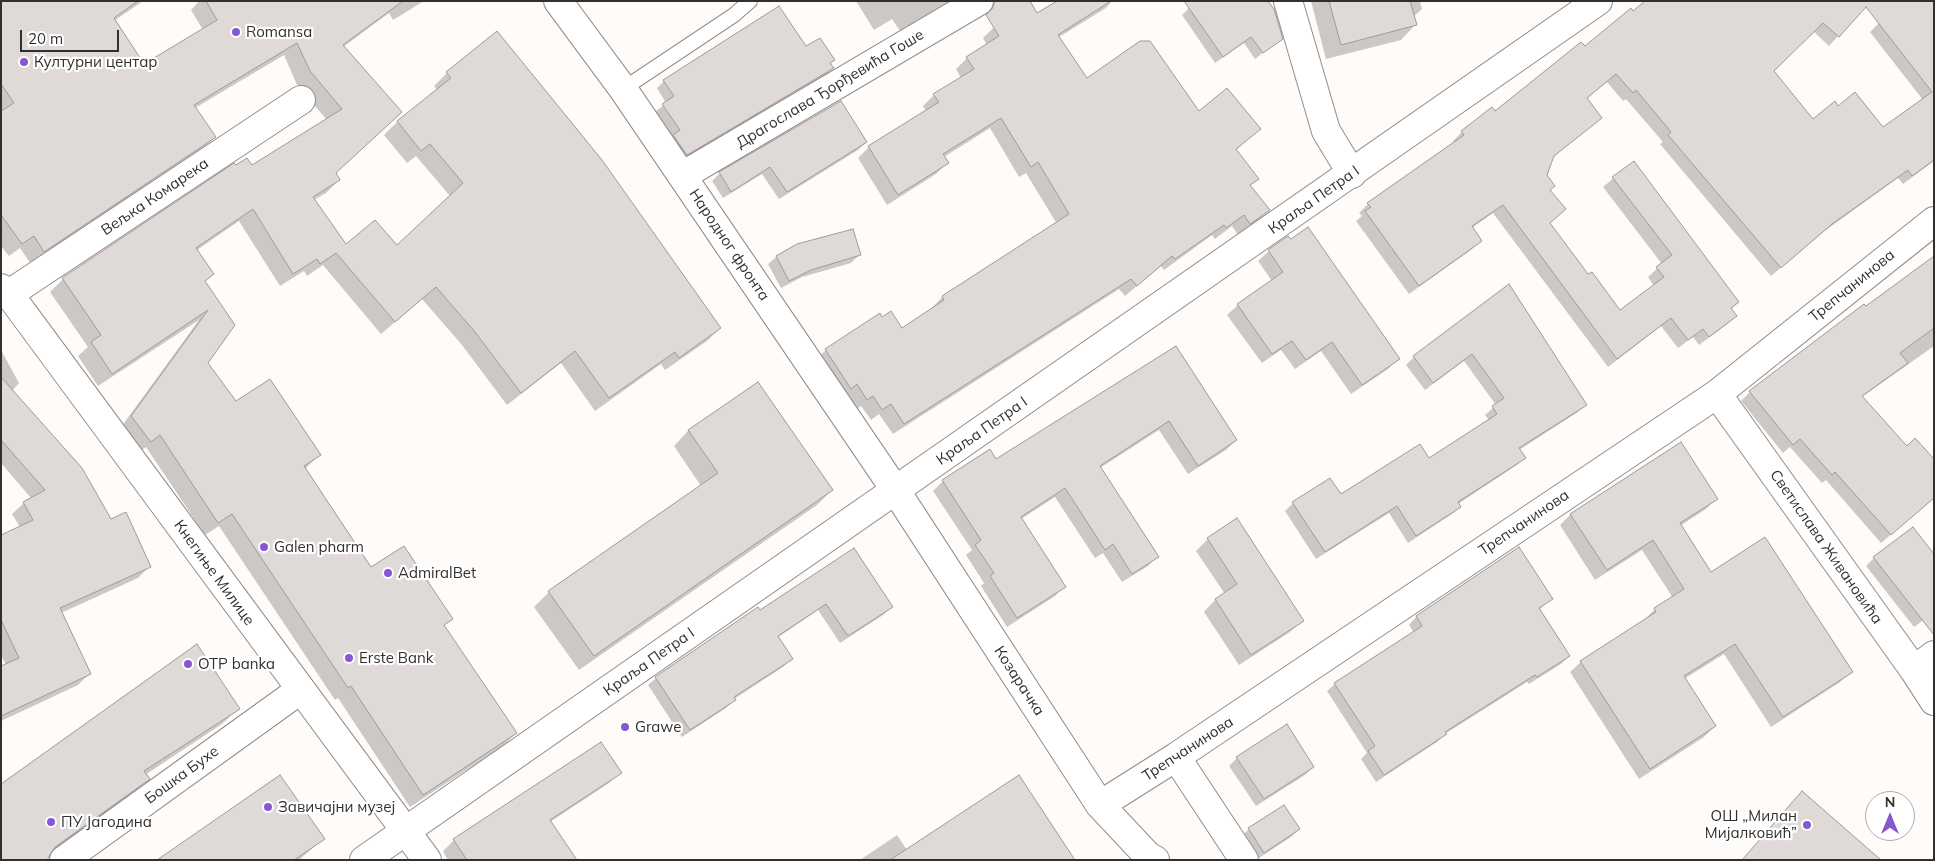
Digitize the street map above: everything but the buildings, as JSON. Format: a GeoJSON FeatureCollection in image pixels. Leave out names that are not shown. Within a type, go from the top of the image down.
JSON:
{"type":"FeatureCollection","features":[{"type":"Feature","properties":{"kind":"street","name":"Народног фронта"},"geometry":{"type":"LineString","coordinates":[[558,1],[623,89],[896,491]]}},
{"type":"Feature","properties":{"kind":"street","name":"Драгослава Ђорђевића Гоше"},"geometry":{"type":"LineString","coordinates":[[682,176],[979,1]]}},
{"type":"Feature","properties":{"kind":"street"},"geometry":{"type":"LineString","coordinates":[[1288,1],[1326,131],[1352,174]]}},
{"type":"Feature","properties":{"kind":"street","name":"Краља Петра I"},"geometry":{"type":"LineString","coordinates":[[364,860],[1598,1]]}},
{"type":"Feature","properties":{"kind":"street","name":"Вељка Комарека"},"geometry":{"type":"LineString","coordinates":[[5,291],[300,100]]}},
{"type":"Feature","properties":{"kind":"street","name":"Трепчанинова"},"geometry":{"type":"LineString","coordinates":[[1100,805],[1176,757],[1717,394],[1934,221]]}},
{"type":"Feature","properties":{"kind":"street","name":"Кнегиње Милице"},"geometry":{"type":"LineString","coordinates":[[5,291],[427,860]]}},
{"type":"Feature","properties":{"kind":"street","name":"Светислава Живановића"},"geometry":{"type":"LineString","coordinates":[[1717,394],[1924,662],[1934,701]]}},
{"type":"Feature","properties":{"kind":"street","name":"Козарачка"},"geometry":{"type":"LineString","coordinates":[[896,491],[1100,805],[1148,856],[1155,860]]}},
{"type":"Feature","properties":{"kind":"street","name":"Бошка Бухе"},"geometry":{"type":"LineString","coordinates":[[64,860],[300,690]]}},
{"type":"Feature","properties":{"kind":"street"},"geometry":{"type":"LineString","coordinates":[[1176,757],[1244,860]]}},
{"type":"Feature","properties":{"kind":"lane"},"geometry":{"type":"LineString","coordinates":[[623,89],[734,15],[750,1]]}},
{"type":"Feature","properties":{"kind":"place","name":"Romansa"},"geometry":{"type":"Point","coordinates":[236,32]}},
{"type":"Feature","properties":{"kind":"place","name":"Културни центар"},"geometry":{"type":"Point","coordinates":[24,62]}},
{"type":"Feature","properties":{"kind":"place","name":"Galen pharm"},"geometry":{"type":"Point","coordinates":[264,547]}},
{"type":"Feature","properties":{"kind":"place","name":"AdmiralBet"},"geometry":{"type":"Point","coordinates":[388,573]}},
{"type":"Feature","properties":{"kind":"place","name":"Erste Bank"},"geometry":{"type":"Point","coordinates":[349,658]}},
{"type":"Feature","properties":{"kind":"place","name":"OTP banka"},"geometry":{"type":"Point","coordinates":[188,664]}},
{"type":"Feature","properties":{"kind":"place","name":"Grawe"},"geometry":{"type":"Point","coordinates":[625,727]}},
{"type":"Feature","properties":{"kind":"place","name":"Завичајни музеј"},"geometry":{"type":"Point","coordinates":[268,807]}},
{"type":"Feature","properties":{"kind":"place","name":"ПУ Јагодина"},"geometry":{"type":"Point","coordinates":[51,822]}},
{"type":"Feature","properties":{"kind":"place","name":"ОШ „Милан Мијалковић”"},"geometry":{"type":"Point","coordinates":[1807,825]}}]}
